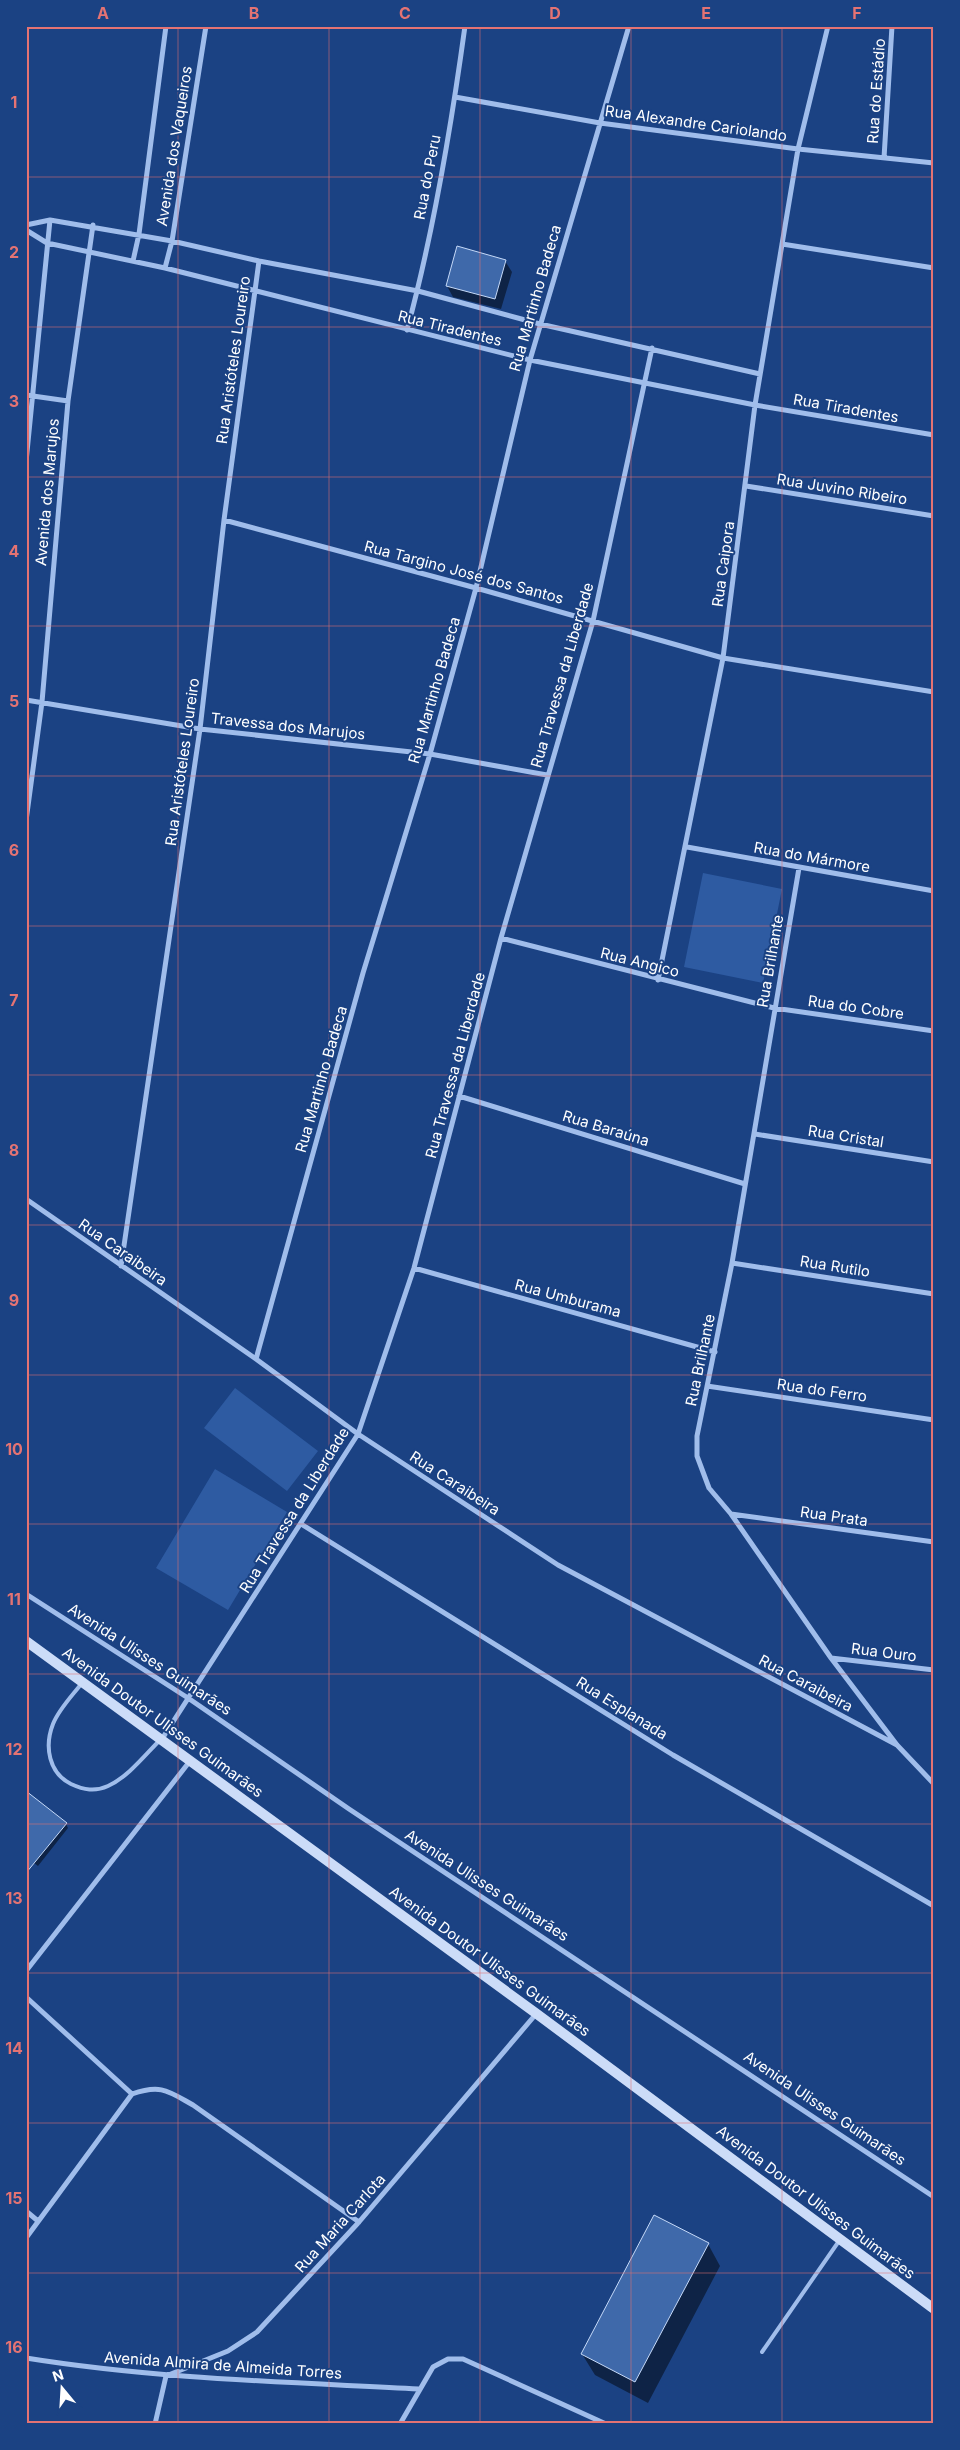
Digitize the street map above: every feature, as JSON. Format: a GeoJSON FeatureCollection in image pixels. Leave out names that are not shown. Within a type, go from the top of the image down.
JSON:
{"type":"FeatureCollection","features":[{"type":"Feature","properties":{"kind":"main road","name":"Avenida Doutor Ulisses Guimarães"},"geometry":{"type":"LineString","coordinates":[[26,1640],[934,2309]]}},
{"type":"Feature","properties":{"kind":"street","name":"Avenida dos Vaqueiros"},"geometry":{"type":"LineString","coordinates":[[133,261],[139,234],[166,26]]}},
{"type":"Feature","properties":{"kind":"street","name":"Avenida dos Vaqueiros"},"geometry":{"type":"LineString","coordinates":[[165,268],[172,240],[206,26]]}},
{"type":"Feature","properties":{"kind":"street","name":"Rua do Peru"},"geometry":{"type":"LineString","coordinates":[[407,330],[418,291],[456,97],[465,26]]}},
{"type":"Feature","properties":{"kind":"street","name":"Rua Martinho Badeca"},"geometry":{"type":"LineString","coordinates":[[256,1359],[364,972],[430,754],[476,588],[540,324],[629,26]]}},
{"type":"Feature","properties":{"kind":"street"},"geometry":{"type":"LineString","coordinates":[[798,149],[828,26]]}},
{"type":"Feature","properties":{"kind":"street","name":"Rua do Estádio"},"geometry":{"type":"LineString","coordinates":[[884,158],[892,26]]}},
{"type":"Feature","properties":{"kind":"street","name":"Rua Alexandre Cariolando"},"geometry":{"type":"LineString","coordinates":[[456,97],[600,123],[798,149],[934,163]]}},
{"type":"Feature","properties":{"kind":"street","name":"Rua Caipora"},"geometry":{"type":"LineString","coordinates":[[658,980],[723,658],[755,405],[798,149]]}},
{"type":"Feature","properties":{"kind":"street","name":"Rua Tiradentes"},"geometry":{"type":"LineString","coordinates":[[26,225],[50,220],[172,240],[259,260],[418,291],[540,324],[760,374]]}},
{"type":"Feature","properties":{"kind":"street","name":"Avenida dos Marujos"},"geometry":{"type":"LineString","coordinates":[[26,462],[29,395],[50,220]]}},
{"type":"Feature","properties":{"kind":"street","name":"Avenida dos Marujos"},"geometry":{"type":"LineString","coordinates":[[26,821],[42,702],[68,401],[93,226]]}},
{"type":"Feature","properties":{"kind":"street","name":"Rua Tiradentes"},"geometry":{"type":"LineString","coordinates":[[26,230],[47,243],[165,268],[254,292],[530,360],[755,405],[934,435]]}},
{"type":"Feature","properties":{"kind":"street"},"geometry":{"type":"LineString","coordinates":[[782,244],[934,268]]}},
{"type":"Feature","properties":{"kind":"street","name":"Rua Aristóteles Loureiro"},"geometry":{"type":"LineString","coordinates":[[121,1266],[200,729],[224,520],[259,260]]}},
{"type":"Feature","properties":{"kind":"street","name":"Rua Travessa da Liberdade"},"geometry":{"type":"LineString","coordinates":[[162,1739],[358,1434],[414,1268],[501,938],[593,621],[652,348]]}},
{"type":"Feature","properties":{"kind":"street"},"geometry":{"type":"LineString","coordinates":[[29,395],[68,401]]}},
{"type":"Feature","properties":{"kind":"street","name":"Rua Juvino Ribeiro"},"geometry":{"type":"LineString","coordinates":[[746,486],[934,516]]}},
{"type":"Feature","properties":{"kind":"street","name":"Rua Targino José dos Santos"},"geometry":{"type":"LineString","coordinates":[[224,520],[476,588],[723,658],[934,692]]}},
{"type":"Feature","properties":{"kind":"street","name":"Travessa dos Marujos"},"geometry":{"type":"LineString","coordinates":[[26,700],[200,729],[430,754],[547,775]]}},
{"type":"Feature","properties":{"kind":"street","name":"Rua do Mármore"},"geometry":{"type":"LineString","coordinates":[[686,847],[934,891]]}},
{"type":"Feature","properties":{"kind":"street","name":"Rua Brilhante"},"geometry":{"type":"LineString","coordinates":[[799,868],[732,1263],[697,1436],[697,1456],[710,1488],[731,1514],[831,1658],[897,1745],[934,1784]]}},
{"type":"Feature","properties":{"kind":"street","name":"Rua Angico"},"geometry":{"type":"LineString","coordinates":[[501,938],[658,980],[774,1008]]}},
{"type":"Feature","properties":{"kind":"street","name":"Rua do Cobre"},"geometry":{"type":"LineString","coordinates":[[774,1008],[934,1031]]}},
{"type":"Feature","properties":{"kind":"street","name":"Rua Baraúna"},"geometry":{"type":"LineString","coordinates":[[459,1096],[745,1184]]}},
{"type":"Feature","properties":{"kind":"street","name":"Rua Cristal"},"geometry":{"type":"LineString","coordinates":[[755,1134],[934,1162]]}},
{"type":"Feature","properties":{"kind":"street","name":"Rua Caraibeira"},"geometry":{"type":"LineString","coordinates":[[26,1199],[256,1359],[358,1434],[558,1565],[897,1745]]}},
{"type":"Feature","properties":{"kind":"street","name":"Rua Rutilo"},"geometry":{"type":"LineString","coordinates":[[732,1263],[934,1294]]}},
{"type":"Feature","properties":{"kind":"street","name":"Rua Umburama"},"geometry":{"type":"LineString","coordinates":[[414,1268],[715,1352]]}},
{"type":"Feature","properties":{"kind":"street","name":"Rua do Ferro"},"geometry":{"type":"LineString","coordinates":[[707,1386],[934,1420]]}},
{"type":"Feature","properties":{"kind":"street","name":"Rua Prata"},"geometry":{"type":"LineString","coordinates":[[731,1514],[934,1542]]}},
{"type":"Feature","properties":{"kind":"street","name":"Rua Esplanada"},"geometry":{"type":"LineString","coordinates":[[301,1524],[673,1755],[934,1906]]}},
{"type":"Feature","properties":{"kind":"street","name":"Avenida Ulisses Guimarães"},"geometry":{"type":"LineString","coordinates":[[26,1594],[188,1698],[349,1809],[934,2197]]}},
{"type":"Feature","properties":{"kind":"street","name":"Rua Ouro"},"geometry":{"type":"LineString","coordinates":[[831,1658],[934,1670]]}},
{"type":"Feature","properties":{"kind":"street"},"geometry":{"type":"LineString","coordinates":[[26,1972],[191,1760]]}},
{"type":"Feature","properties":{"kind":"street"},"geometry":{"type":"LineString","coordinates":[[26,1997],[132,2094]]}},
{"type":"Feature","properties":{"kind":"street","name":"Rua Maria Carlota"},"geometry":{"type":"LineString","coordinates":[[166,2376],[228,2351],[257,2332],[359,2222],[536,2014]]}},
{"type":"Feature","properties":{"kind":"street"},"geometry":{"type":"LineString","coordinates":[[26,2238],[132,2094],[151,2088],[169,2091],[193,2105],[359,2222]]}},
{"type":"Feature","properties":{"kind":"street"},"geometry":{"type":"LineString","coordinates":[[26,2211],[38,2221]]}},
{"type":"Feature","properties":{"kind":"street","name":"Avenida Almira de Almeida Torres"},"geometry":{"type":"LineString","coordinates":[[26,2358],[80,2367],[166,2376],[419,2389]]}},
{"type":"Feature","properties":{"kind":"street"},"geometry":{"type":"LineString","coordinates":[[400,2424],[433,2366],[448,2359],[463,2359],[606,2424]]}},
{"type":"Feature","properties":{"kind":"street"},"geometry":{"type":"LineString","coordinates":[[154,2424],[166,2376]]}},
{"type":"Feature","properties":{"kind":"lane"},"geometry":{"type":"LineString","coordinates":[[83,1681],[53,1725],[49,1743],[50,1762],[61,1779],[80,1788],[96,1790],[110,1785],[162,1739]]}},
{"type":"Feature","properties":{"kind":"lane"},"geometry":{"type":"LineString","coordinates":[[762,2352],[840,2239]]}},
{"type":"Feature","properties":{"kind":"shaded area"},"geometry":{"type":"Polygon","coordinates":[[[703,873],[782,889],[763,983],[684,967],[703,873]]]}},
{"type":"Feature","properties":{"kind":"shaded area"},"geometry":{"type":"Polygon","coordinates":[[[235,1388],[318,1451],[287,1491],[204,1428],[235,1388]]]}},
{"type":"Feature","properties":{"kind":"shaded area"},"geometry":{"type":"Polygon","coordinates":[[[215,1469],[287,1512],[228,1610],[156,1568],[215,1469]]]}},
{"type":"Feature","properties":{"kind":"building"},"geometry":{"type":"Polygon","coordinates":[[[457,246],[506,260],[495,299],[446,286],[457,246]]]}},
{"type":"Feature","properties":{"kind":"building"},"geometry":{"type":"Polygon","coordinates":[[[26,1791],[67,1823],[26,1873],[26,1791]]]}},
{"type":"Feature","properties":{"kind":"building"},"geometry":{"type":"Polygon","coordinates":[[[654,2215],[709,2243],[635,2382],[581,2354],[654,2215]]]}}]}
